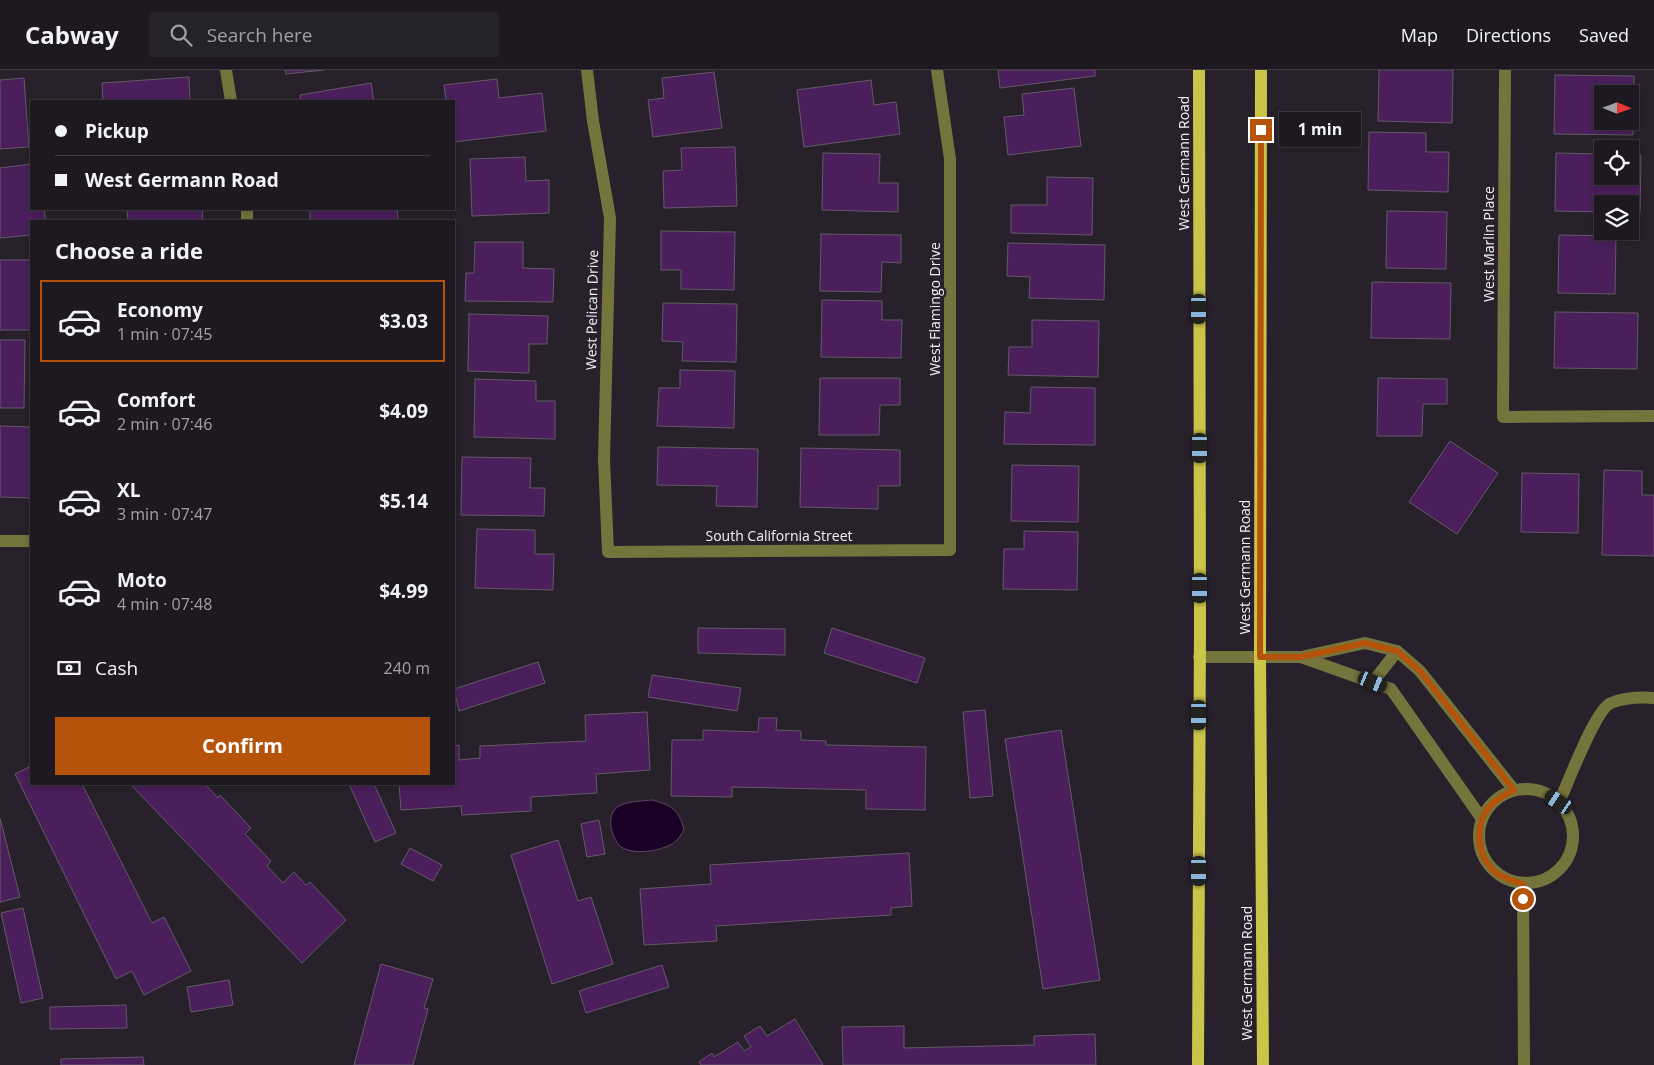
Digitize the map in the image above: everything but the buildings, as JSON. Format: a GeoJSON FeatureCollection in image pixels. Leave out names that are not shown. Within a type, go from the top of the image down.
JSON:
{"type":"FeatureCollection","features":[{"type":"Feature","properties":{"kind":"main road","name":"West Germann Road"},"geometry":{"type":"LineString","coordinates":[[1198,1065],[1199,70]]}},
{"type":"Feature","properties":{"kind":"main road","name":"West Germann Road"},"geometry":{"type":"LineString","coordinates":[[1261,70],[1260,657],[1263,1065]]}},
{"type":"Feature","properties":{"kind":"street"},"geometry":{"type":"LineString","coordinates":[[226,70],[231,100]]}},
{"type":"Feature","properties":{"kind":"street","name":"West Pelican Drive"},"geometry":{"type":"LineString","coordinates":[[587,70],[610,218],[604,459],[608,552]]}},
{"type":"Feature","properties":{"kind":"street","name":"West Flamingo Drive"},"geometry":{"type":"LineString","coordinates":[[937,70],[950,160],[950,550]]}},
{"type":"Feature","properties":{"kind":"street","name":"West Marlin Place"},"geometry":{"type":"LineString","coordinates":[[1505,70],[1503,417],[1654,416]]}},
{"type":"Feature","properties":{"kind":"street"},"geometry":{"type":"LineString","coordinates":[[0,541],[30,542]]}},
{"type":"Feature","properties":{"kind":"street","name":"South California Street"},"geometry":{"type":"LineString","coordinates":[[608,552],[950,550]]}},
{"type":"Feature","properties":{"kind":"street"},"geometry":{"type":"LineString","coordinates":[[1199,658],[1301,657],[1365,643],[1397,651],[1420,671],[1514,790]]}},
{"type":"Feature","properties":{"kind":"street"},"geometry":{"type":"LineString","coordinates":[[1373,682],[1397,651]]}},
{"type":"Feature","properties":{"kind":"street"},"geometry":{"type":"LineString","coordinates":[[1301,657],[1391,690],[1482,819]]}},
{"type":"Feature","properties":{"kind":"street"},"geometry":{"type":"LineString","coordinates":[[1559,802],[1594,722],[1610,703],[1637,697],[1654,698]]}},
{"type":"Feature","properties":{"kind":"street"},"geometry":{"type":"LineString","coordinates":[[1530,789],[1546,794],[1559,802],[1569,816],[1573,832],[1572,848],[1565,863],[1554,875],[1539,882],[1523,884],[1509,880],[1496,873],[1486,861],[1480,848],[1479,833],[1482,819],[1490,806],[1501,796],[1514,790],[1530,789]]}},
{"type":"Feature","properties":{"kind":"street"},"geometry":{"type":"LineString","coordinates":[[1523,884],[1524,1065]]}},
{"type":"Feature","properties":{"kind":"shaded area"},"geometry":{"type":"Polygon","coordinates":[[[652,800],[673,809],[680,817],[684,830],[672,844],[657,850],[640,852],[624,849],[619,845],[611,829],[613,813],[621,805],[652,800]]]}},
{"type":"Feature","properties":{"kind":"route"},"geometry":{"type":"LineString","coordinates":[[1261,130],[1260,657],[1301,657],[1365,643],[1397,651],[1420,671],[1514,790],[1501,796],[1490,806],[1482,819],[1479,833],[1480,848],[1486,861],[1496,873],[1509,880],[1523,884],[1523,899]]}}]}
